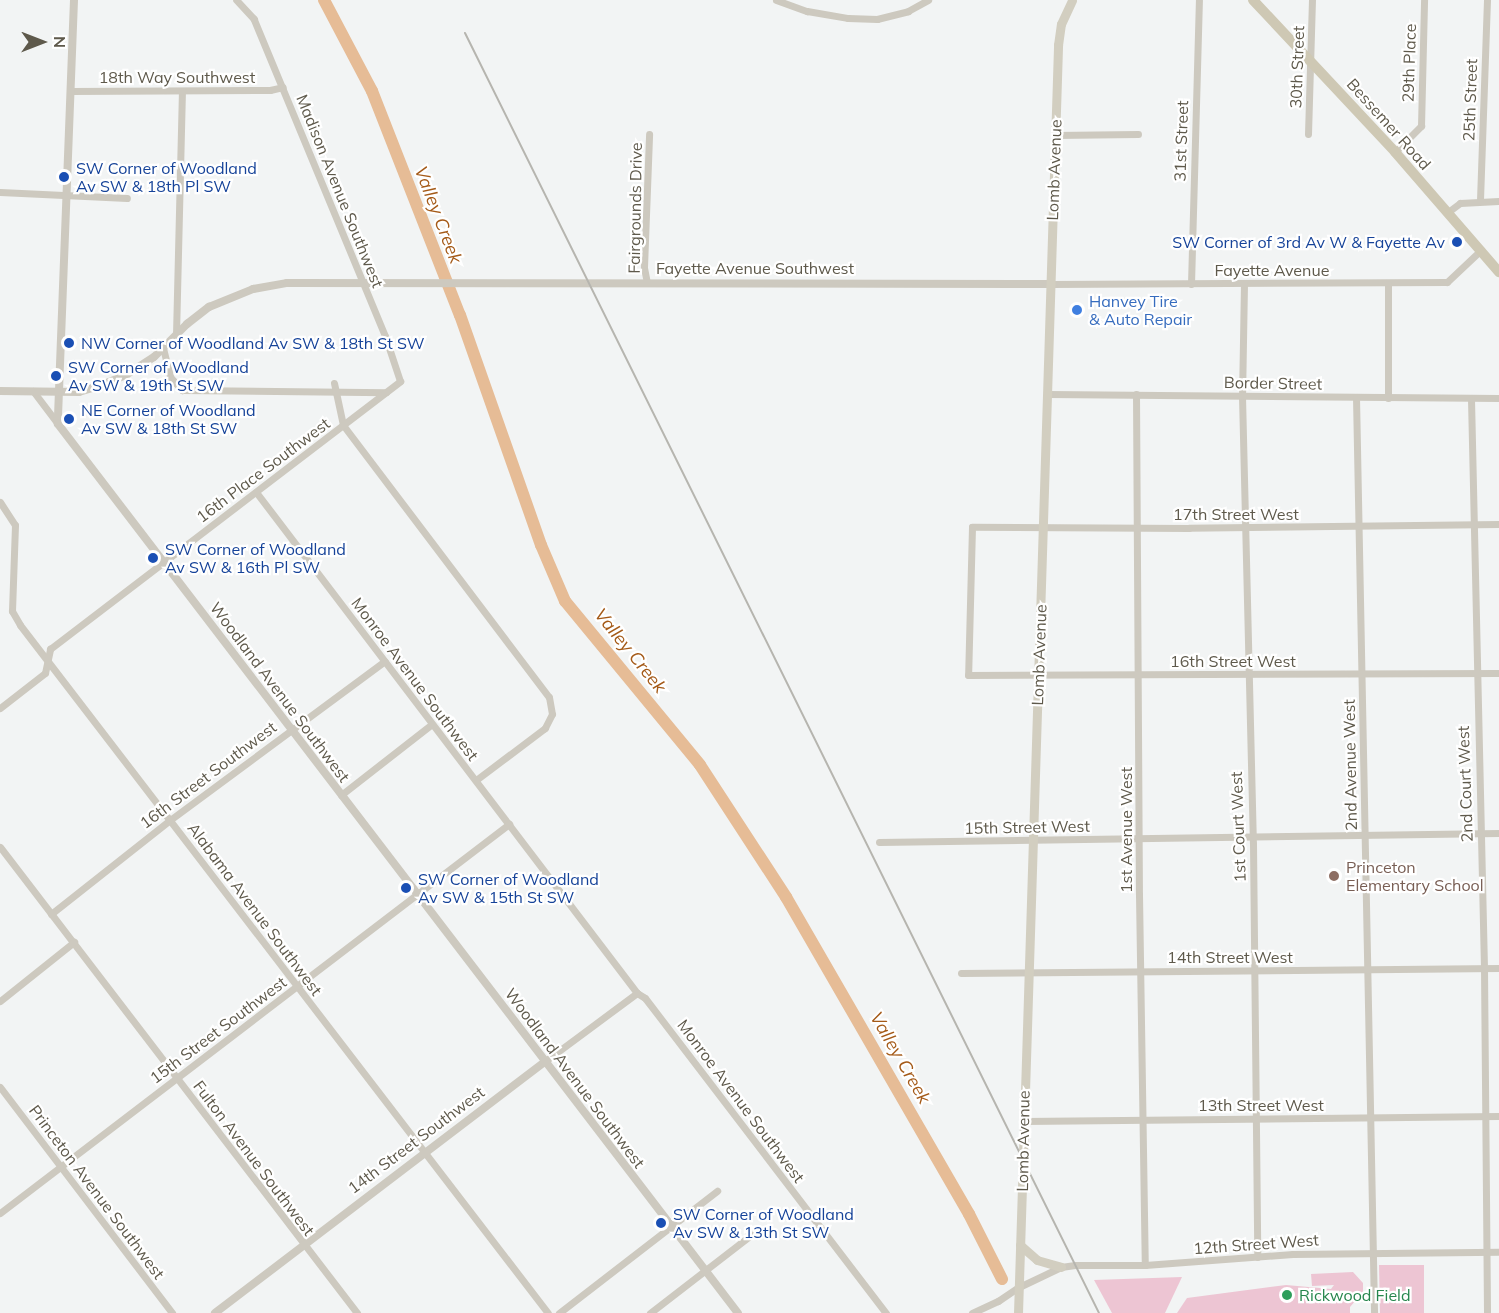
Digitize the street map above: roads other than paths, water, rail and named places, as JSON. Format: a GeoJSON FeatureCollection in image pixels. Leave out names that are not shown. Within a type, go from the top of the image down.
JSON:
{"type":"FeatureCollection","features":[{"type":"Feature","properties":{"kind":"main road","name":"Lomb Avenue"},"geometry":{"type":"LineString","coordinates":[[1018,1313],[1058,45],[1061,24],[1072,0]]}},
{"type":"Feature","properties":{"kind":"main road","name":"Bessemer Road"},"geometry":{"type":"LineString","coordinates":[[1253,0],[1395,152],[1499,272]]}},
{"type":"Feature","properties":{"kind":"main road"},"geometry":{"type":"LineString","coordinates":[[1020,1245],[1037,1260],[1060,1268]]}},
{"type":"Feature","properties":{"kind":"street"},"geometry":{"type":"LineString","coordinates":[[58,424],[74,0]]}},
{"type":"Feature","properties":{"kind":"street","name":"Madison Avenue Southwest"},"geometry":{"type":"LineString","coordinates":[[236,0],[254,19],[399,372],[399,384],[386,392]]}},
{"type":"Feature","properties":{"kind":"street"},"geometry":{"type":"LineString","coordinates":[[776,0],[807,11],[848,18],[877,19],[908,11],[928,0]]}},
{"type":"Feature","properties":{"kind":"street","name":"31st Street"},"geometry":{"type":"LineString","coordinates":[[1191,284],[1198,0]]}},
{"type":"Feature","properties":{"kind":"street","name":"30th Street"},"geometry":{"type":"LineString","coordinates":[[1308,134],[1312,0]]}},
{"type":"Feature","properties":{"kind":"street","name":"29th Place"},"geometry":{"type":"LineString","coordinates":[[1395,152],[1421,126],[1424,0]]}},
{"type":"Feature","properties":{"kind":"street","name":"25th Street"},"geometry":{"type":"LineString","coordinates":[[1480,200],[1486,0]]}},
{"type":"Feature","properties":{"kind":"street","name":"18th Way Southwest"},"geometry":{"type":"LineString","coordinates":[[71,91],[270,90],[283,87]]}},
{"type":"Feature","properties":{"kind":"street"},"geometry":{"type":"LineString","coordinates":[[176,335],[182,91]]}},
{"type":"Feature","properties":{"kind":"street","name":"Fairgrounds Drive"},"geometry":{"type":"LineString","coordinates":[[647,283],[644,267],[649,134]]}},
{"type":"Feature","properties":{"kind":"street"},"geometry":{"type":"LineString","coordinates":[[1055,135],[1138,134]]}},
{"type":"Feature","properties":{"kind":"street"},"geometry":{"type":"LineString","coordinates":[[0,192],[127,198]]}},
{"type":"Feature","properties":{"kind":"street"},"geometry":{"type":"LineString","coordinates":[[1448,212],[1460,203],[1480,200],[1499,201]]}},
{"type":"Feature","properties":{"kind":"street","name":"Fayette Avenue"},"geometry":{"type":"LineString","coordinates":[[1051,284],[1448,282],[1481,250]]}},
{"type":"Feature","properties":{"kind":"street","name":"Fayette Avenue Southwest"},"geometry":{"type":"LineString","coordinates":[[0,391],[79,392],[114,380],[154,357],[209,307],[254,289],[287,283],[1051,284]]}},
{"type":"Feature","properties":{"kind":"street"},"geometry":{"type":"LineString","coordinates":[[1242,396],[1244,284]]}},
{"type":"Feature","properties":{"kind":"street"},"geometry":{"type":"LineString","coordinates":[[1388,284],[1388,398]]}},
{"type":"Feature","properties":{"kind":"street"},"geometry":{"type":"LineString","coordinates":[[163,348],[170,377],[182,390],[386,392]]}},
{"type":"Feature","properties":{"kind":"street"},"geometry":{"type":"LineString","coordinates":[[334,382],[344,425],[549,697],[552,710],[550,722],[545,728],[476,780]]}},
{"type":"Feature","properties":{"kind":"street"},"geometry":{"type":"LineString","coordinates":[[33,392],[58,424]]}},
{"type":"Feature","properties":{"kind":"street","name":"16th Place Southwest"},"geometry":{"type":"LineString","coordinates":[[0,708],[45,673],[50,649],[386,392]]}},
{"type":"Feature","properties":{"kind":"street","name":"Border Street"},"geometry":{"type":"LineString","coordinates":[[1048,394],[1499,398]]}},
{"type":"Feature","properties":{"kind":"street","name":"1st Avenue West"},"geometry":{"type":"LineString","coordinates":[[1136,394],[1140,971],[1145,1265]]}},
{"type":"Feature","properties":{"kind":"street","name":"1st Court West"},"geometry":{"type":"LineString","coordinates":[[1242,396],[1252,837],[1257,1257]]}},
{"type":"Feature","properties":{"kind":"street","name":"2nd Avenue West"},"geometry":{"type":"LineString","coordinates":[[1356,397],[1374,1313]]}},
{"type":"Feature","properties":{"kind":"street","name":"2nd Court West"},"geometry":{"type":"LineString","coordinates":[[1471,399],[1472,525],[1484,968],[1487,1313]]}},
{"type":"Feature","properties":{"kind":"street","name":"Woodland Avenue Southwest"},"geometry":{"type":"LineString","coordinates":[[58,424],[738,1313]]}},
{"type":"Feature","properties":{"kind":"street","name":"Monroe Avenue Southwest"},"geometry":{"type":"LineString","coordinates":[[256,492],[637,993],[645,998],[886,1313]]}},
{"type":"Feature","properties":{"kind":"street","name":"Alabama Avenue Southwest"},"geometry":{"type":"LineString","coordinates":[[0,502],[15,525],[12,611],[47,661],[548,1313]]}},
{"type":"Feature","properties":{"kind":"street","name":"17th Street West"},"geometry":{"type":"LineString","coordinates":[[968,675],[972,526],[1136,528],[1499,524]]}},
{"type":"Feature","properties":{"kind":"street","name":"16th Street Southwest"},"geometry":{"type":"LineString","coordinates":[[51,914],[170,820],[385,661]]}},
{"type":"Feature","properties":{"kind":"street","name":"16th Street West"},"geometry":{"type":"LineString","coordinates":[[968,675],[1499,674]]}},
{"type":"Feature","properties":{"kind":"street"},"geometry":{"type":"LineString","coordinates":[[340,795],[432,724]]}},
{"type":"Feature","properties":{"kind":"street","name":"15th Street Southwest"},"geometry":{"type":"LineString","coordinates":[[0,1213],[509,824]]}},
{"type":"Feature","properties":{"kind":"street","name":"15th Street West"},"geometry":{"type":"LineString","coordinates":[[879,842],[1499,832]]}},
{"type":"Feature","properties":{"kind":"street","name":"Fulton Avenue Southwest"},"geometry":{"type":"LineString","coordinates":[[2,852],[74,942],[357,1313]]}},
{"type":"Feature","properties":{"kind":"street"},"geometry":{"type":"LineString","coordinates":[[0,1001],[74,942]]}},
{"type":"Feature","properties":{"kind":"street","name":"14th Street West"},"geometry":{"type":"LineString","coordinates":[[961,973],[1499,968]]}},
{"type":"Feature","properties":{"kind":"street","name":"14th Street Southwest"},"geometry":{"type":"LineString","coordinates":[[215,1313],[637,993]]}},
{"type":"Feature","properties":{"kind":"street","name":"Princeton Avenue Southwest"},"geometry":{"type":"LineString","coordinates":[[0,1087],[172,1313]]}},
{"type":"Feature","properties":{"kind":"street","name":"13th Street West"},"geometry":{"type":"LineString","coordinates":[[1024,1120],[1499,1116]]}},
{"type":"Feature","properties":{"kind":"street"},"geometry":{"type":"LineString","coordinates":[[559,1313],[717,1191]]}},
{"type":"Feature","properties":{"kind":"street"},"geometry":{"type":"LineString","coordinates":[[650,1313],[751,1235]]}},
{"type":"Feature","properties":{"kind":"street","name":"12th Street West"},"geometry":{"type":"LineString","coordinates":[[972,1313],[1060,1268],[1257,1257],[1499,1252]]}},
{"type":"Feature","properties":{"kind":"waterway","name":"Valley Creek"},"geometry":{"type":"LineString","coordinates":[[324,0],[372,91],[460,315],[541,545],[565,601],[700,765],[786,897],[969,1214],[1002,1279]]}},
{"type":"Feature","properties":{"kind":"railway"},"geometry":{"type":"LineString","coordinates":[[465,33],[1099,1313]]}},
{"type":"Feature","properties":{"kind":"place","name":"SW Corner of Woodland Av SW & 18th Pl SW"},"geometry":{"type":"Point","coordinates":[64,177]}},
{"type":"Feature","properties":{"kind":"place","name":"SW Corner of 3rd Av W & Fayette Av"},"geometry":{"type":"Point","coordinates":[1457,242]}},
{"type":"Feature","properties":{"kind":"place","name":"Hanvey Tire & Auto Repair"},"geometry":{"type":"Point","coordinates":[1077,310]}},
{"type":"Feature","properties":{"kind":"place","name":"NW Corner of Woodland Av SW & 18th St SW"},"geometry":{"type":"Point","coordinates":[69,343]}},
{"type":"Feature","properties":{"kind":"place","name":"SW Corner of Woodland Av SW & 19th St SW"},"geometry":{"type":"Point","coordinates":[56,376]}},
{"type":"Feature","properties":{"kind":"place","name":"NE Corner of Woodland Av SW & 18th St SW"},"geometry":{"type":"Point","coordinates":[69,419]}},
{"type":"Feature","properties":{"kind":"place","name":"SW Corner of Woodland Av SW & 16th Pl SW"},"geometry":{"type":"Point","coordinates":[153,558]}},
{"type":"Feature","properties":{"kind":"place","name":"Princeton Elementary School"},"geometry":{"type":"Point","coordinates":[1334,876]}},
{"type":"Feature","properties":{"kind":"place","name":"SW Corner of Woodland Av SW & 15th St SW"},"geometry":{"type":"Point","coordinates":[406,888]}},
{"type":"Feature","properties":{"kind":"place","name":"SW Corner of Woodland Av SW & 13th St SW"},"geometry":{"type":"Point","coordinates":[661,1223]}},
{"type":"Feature","properties":{"kind":"place","name":"Rickwood Field"},"geometry":{"type":"Point","coordinates":[1287,1295]}}]}
